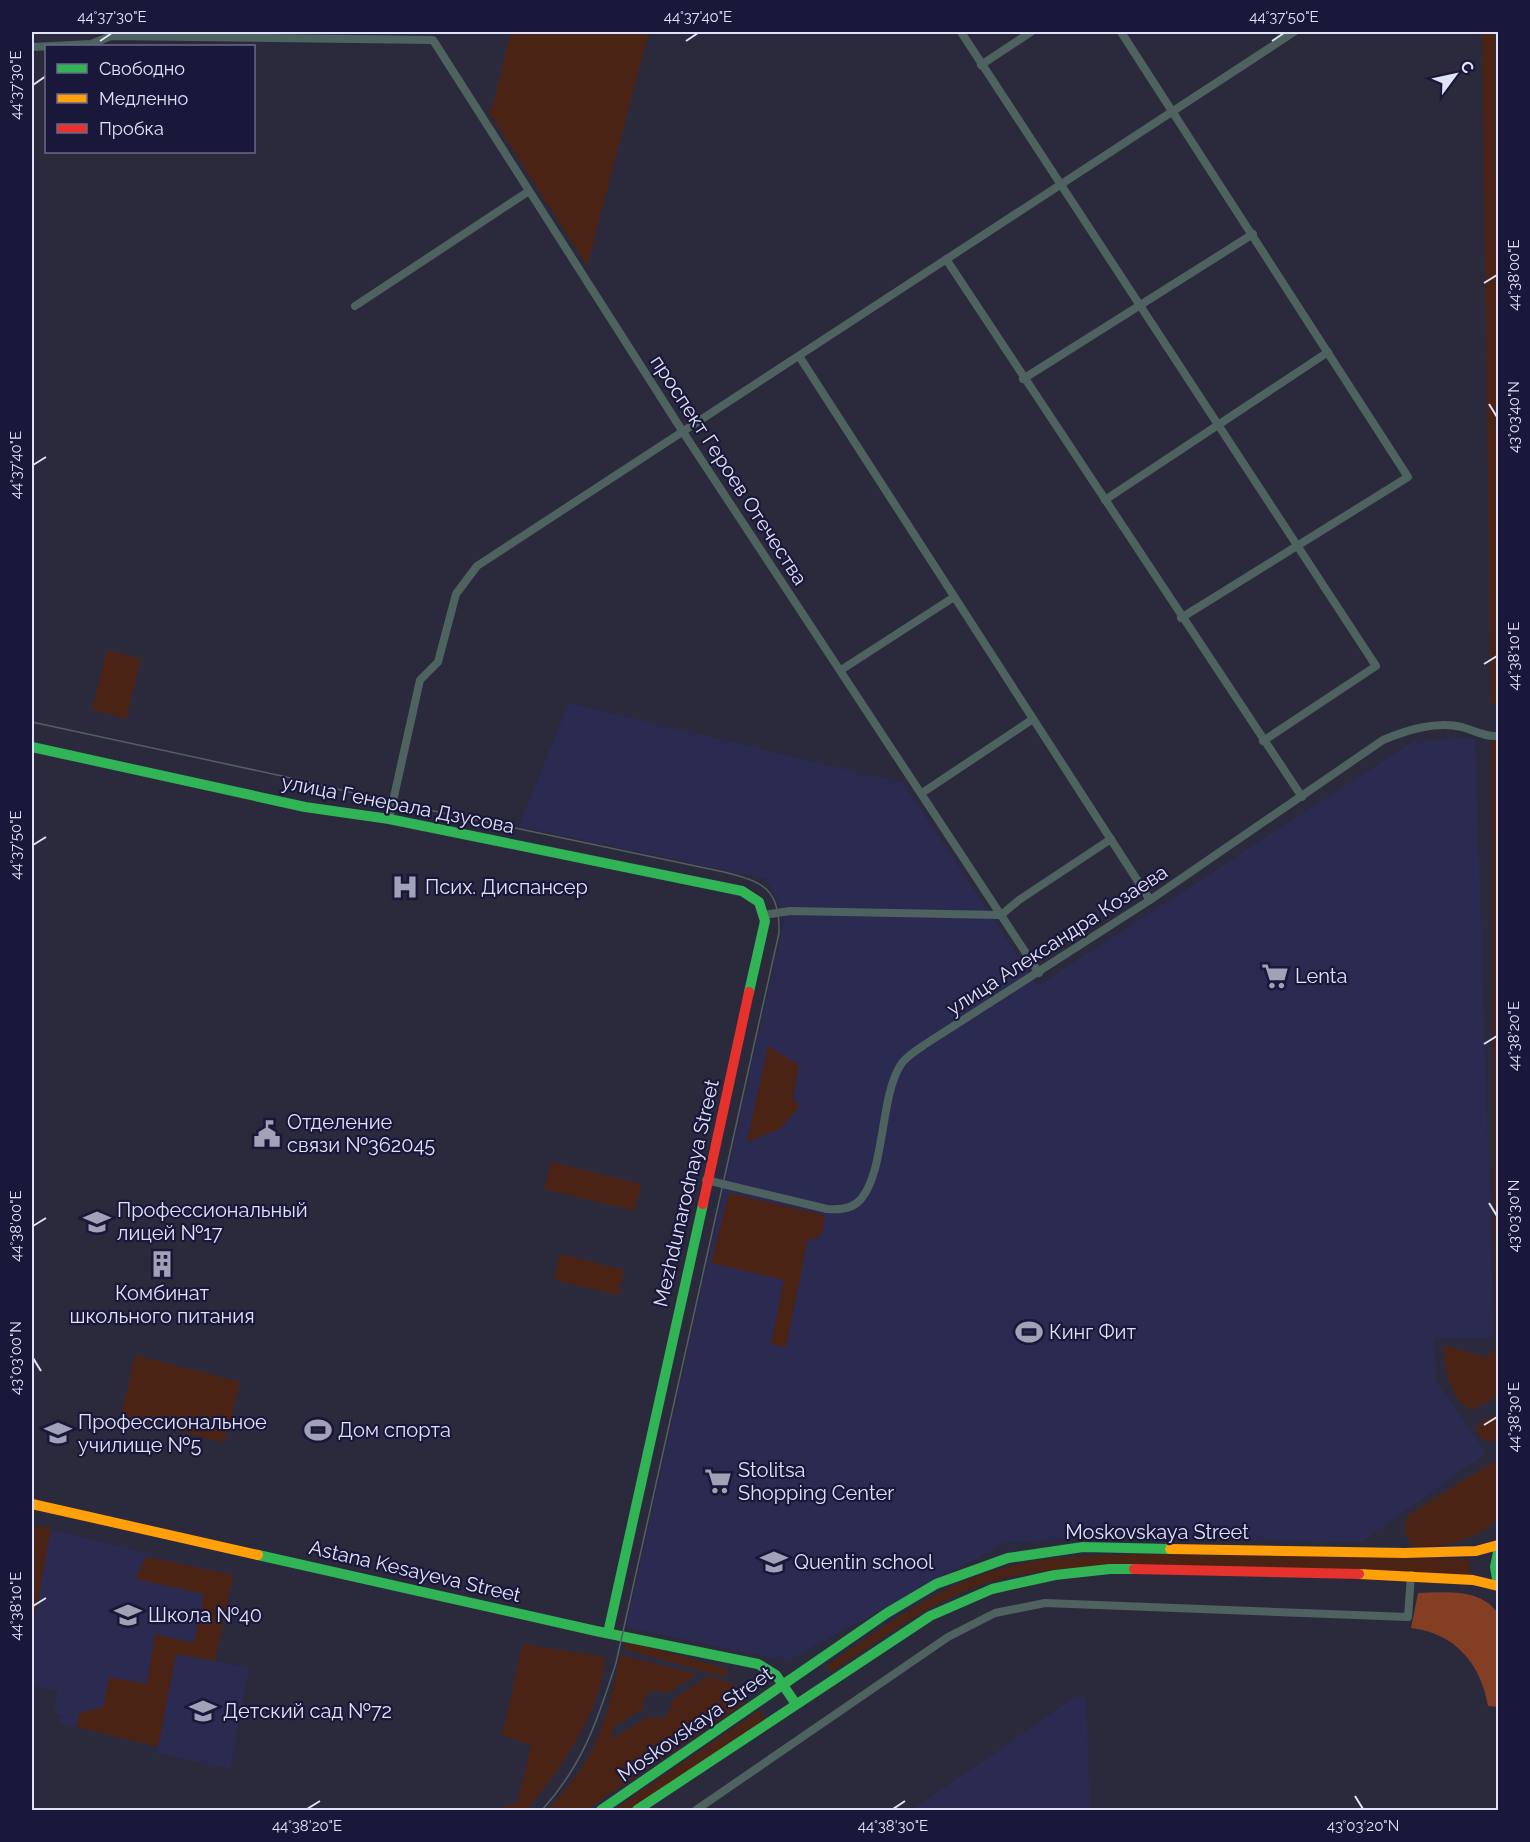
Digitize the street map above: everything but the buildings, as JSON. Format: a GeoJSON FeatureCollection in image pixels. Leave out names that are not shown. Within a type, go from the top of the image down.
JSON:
{"type":"FeatureCollection","features":[{"type":"Feature","properties":{"kind":"main road","name":"улица Генерала Дзусова"},"geometry":{"type":"LineString","coordinates":[[32,747],[305,807],[389,819],[742,891],[757,898],[763,904],[764,915]]}},
{"type":"Feature","properties":{"kind":"main road","name":"Mezhdunarodnaya Street"},"geometry":{"type":"LineString","coordinates":[[608,1633],[635,1498],[743,1022],[764,915]]}},
{"type":"Feature","properties":{"kind":"main road","name":"Astana Kesayeva Street"},"geometry":{"type":"LineString","coordinates":[[32,1504],[608,1633],[758,1664],[776,1675],[796,1704]]}},
{"type":"Feature","properties":{"kind":"main road","name":"Moskovskaya Street"},"geometry":{"type":"LineString","coordinates":[[601,1810],[910,1599],[957,1576],[1020,1556],[1093,1546],[1404,1553],[1476,1551],[1498,1545]]}},
{"type":"Feature","properties":{"kind":"main road"},"geometry":{"type":"LineString","coordinates":[[1498,1552],[1495,1567],[1498,1586]]}},
{"type":"Feature","properties":{"kind":"main road","name":"Moskovskaya Street"},"geometry":{"type":"LineString","coordinates":[[637,1810],[930,1616],[992,1589],[1032,1579],[1110,1569],[1324,1576],[1411,1575],[1473,1580],[1498,1586]]}},
{"type":"Feature","properties":{"kind":"street"},"geometry":{"type":"LineString","coordinates":[[103,32],[111,36]]}},
{"type":"Feature","properties":{"kind":"street"},"geometry":{"type":"LineString","coordinates":[[960,32],[1376,666],[1263,741]]}},
{"type":"Feature","properties":{"kind":"street"},"geometry":{"type":"LineString","coordinates":[[981,64],[1031,32]]}},
{"type":"Feature","properties":{"kind":"street"},"geometry":{"type":"LineString","coordinates":[[1121,32],[1408,477],[1299,547],[1181,618]]}},
{"type":"Feature","properties":{"kind":"street"},"geometry":{"type":"LineString","coordinates":[[389,819],[420,680],[438,662],[456,594],[462,582],[477,566],[1061,185],[1285,34],[1294,32]]}},
{"type":"Feature","properties":{"kind":"street"},"geometry":{"type":"LineString","coordinates":[[71,45],[91,44],[111,36]]}},
{"type":"Feature","properties":{"kind":"street","name":"проспект Героев Отечества"},"geometry":{"type":"LineString","coordinates":[[111,36],[433,40],[683,432],[1039,973]]}},
{"type":"Feature","properties":{"kind":"street"},"geometry":{"type":"LineString","coordinates":[[355,306],[529,191]]}},
{"type":"Feature","properties":{"kind":"street"},"geometry":{"type":"LineString","coordinates":[[1023,379],[1253,234]]}},
{"type":"Feature","properties":{"kind":"street"},"geometry":{"type":"LineString","coordinates":[[945,259],[1302,798]]}},
{"type":"Feature","properties":{"kind":"street"},"geometry":{"type":"LineString","coordinates":[[1105,500],[1328,351]]}},
{"type":"Feature","properties":{"kind":"street"},"geometry":{"type":"LineString","coordinates":[[799,356],[1150,900]]}},
{"type":"Feature","properties":{"kind":"street"},"geometry":{"type":"LineString","coordinates":[[841,670],[954,597]]}},
{"type":"Feature","properties":{"kind":"street"},"geometry":{"type":"LineString","coordinates":[[922,792],[1033,718]]}},
{"type":"Feature","properties":{"kind":"street","name":"улица Александра Козаева"},"geometry":{"type":"LineString","coordinates":[[706,1180],[826,1209],[838,1210],[861,1200],[871,1178],[899,1067],[924,1044],[1039,973],[1150,900],[1302,798],[1383,740],[1406,730],[1434,726],[1460,727],[1488,736],[1498,736]]}},
{"type":"Feature","properties":{"kind":"street"},"geometry":{"type":"LineString","coordinates":[[764,915],[790,911],[1001,915],[1019,900],[1111,840]]}},
{"type":"Feature","properties":{"kind":"street"},"geometry":{"type":"LineString","coordinates":[[696,1810],[948,1637],[995,1613],[1046,1603],[1067,1603],[1408,1617],[1411,1575]]}},
{"type":"Feature","properties":{"kind":"shaded area"},"geometry":{"type":"Polygon","coordinates":[[[511,32],[649,32],[587,266],[488,111],[492,108],[511,32]]]}},
{"type":"Feature","properties":{"kind":"shaded area"},"geometry":{"type":"Polygon","coordinates":[[[1482,32],[1495,32],[1498,703],[1491,704],[1482,32]]]}},
{"type":"Feature","properties":{"kind":"shaded area"},"geometry":{"type":"Polygon","coordinates":[[[107,650],[141,659],[126,719],[92,710],[107,650]]]}},
{"type":"Feature","properties":{"kind":"shaded area"},"geometry":{"type":"Polygon","coordinates":[[[569,703],[903,783],[1038,986],[1414,741],[1475,738],[1494,1338],[1434,1339],[1437,1382],[1486,1453],[1361,1542],[1102,1536],[1004,1543],[787,1661],[626,1627],[785,916],[766,879],[519,826],[569,703]]]}},
{"type":"Feature","properties":{"kind":"shaded area"},"geometry":{"type":"Polygon","coordinates":[[[1491,733],[1498,733],[1498,1396],[1471,1410],[1457,1397],[1449,1382],[1444,1345],[1485,1357],[1495,1349],[1491,733]]]}},
{"type":"Feature","properties":{"kind":"shaded area"},"geometry":{"type":"Polygon","coordinates":[[[768,1046],[799,1065],[793,1097],[799,1107],[780,1129],[747,1142],[768,1046]]]}},
{"type":"Feature","properties":{"kind":"shaded area"},"geometry":{"type":"Polygon","coordinates":[[[551,1162],[641,1184],[635,1211],[544,1189],[551,1162]]]}},
{"type":"Feature","properties":{"kind":"shaded area"},"geometry":{"type":"Polygon","coordinates":[[[729,1193],[824,1215],[824,1228],[816,1240],[808,1238],[786,1347],[771,1344],[784,1280],[711,1263],[729,1193]]]}},
{"type":"Feature","properties":{"kind":"shaded area"},"geometry":{"type":"Polygon","coordinates":[[[560,1254],[624,1270],[618,1295],[554,1280],[560,1254]]]}},
{"type":"Feature","properties":{"kind":"shaded area"},"geometry":{"type":"Polygon","coordinates":[[[135,1355],[240,1382],[225,1443],[121,1416],[135,1355]]]}},
{"type":"Feature","properties":{"kind":"shaded area"},"geometry":{"type":"Polygon","coordinates":[[[1498,1414],[1498,1443],[1482,1439],[1476,1430],[1480,1423],[1498,1414]]]}},
{"type":"Feature","properties":{"kind":"shaded area"},"geometry":{"type":"Polygon","coordinates":[[[1498,1459],[1498,1519],[1469,1538],[1436,1546],[1413,1547],[1405,1531],[1410,1514],[1498,1459]]]}},
{"type":"Feature","properties":{"kind":"shaded area","name":"Школа №40"},"geometry":{"type":"Polygon","coordinates":[[[32,1525],[233,1575],[215,1661],[249,1668],[230,1769],[156,1753],[157,1747],[60,1723],[62,1715],[54,1713],[58,1691],[32,1685],[32,1525]]]}},
{"type":"Feature","properties":{"kind":"shaded area"},"geometry":{"type":"Polygon","coordinates":[[[32,1525],[51,1528],[35,1617],[32,1617],[32,1525]]]}},
{"type":"Feature","properties":{"kind":"shaded area"},"geometry":{"type":"Polygon","coordinates":[[[1151,1554],[1469,1559],[1470,1575],[1065,1568],[1010,1577],[962,1593],[939,1603],[895,1629],[832,1672],[827,1665],[925,1601],[989,1572],[1049,1559],[1151,1554]]]}},
{"type":"Feature","properties":{"kind":"shaded area"},"geometry":{"type":"Polygon","coordinates":[[[146,1556],[233,1575],[215,1661],[176,1654],[158,1747],[77,1727],[79,1713],[103,1707],[109,1677],[147,1684],[155,1634],[194,1643],[204,1594],[136,1579],[146,1556]]]}},
{"type":"Feature","properties":{"kind":"shaded area"},"geometry":{"type":"Polygon","coordinates":[[[1451,1592],[1472,1595],[1491,1605],[1498,1613],[1498,1707],[1488,1706],[1479,1677],[1463,1653],[1441,1636],[1411,1628],[1418,1593],[1451,1592]]]}},
{"type":"Feature","properties":{"kind":"shaded area"},"geometry":{"type":"Polygon","coordinates":[[[626,1641],[728,1669],[725,1677],[624,1649],[626,1641]]]}},
{"type":"Feature","properties":{"kind":"shaded area"},"geometry":{"type":"Polygon","coordinates":[[[523,1644],[605,1657],[602,1677],[588,1718],[577,1739],[539,1795],[526,1810],[494,1810],[518,1802],[531,1745],[502,1735],[523,1644]]]}},
{"type":"Feature","properties":{"kind":"shaded area"},"geometry":{"type":"Polygon","coordinates":[[[620,1655],[697,1674],[667,1693],[658,1690],[649,1693],[644,1701],[644,1708],[613,1727],[611,1739],[649,1716],[662,1718],[670,1710],[671,1701],[708,1676],[738,1686],[745,1703],[586,1810],[547,1810],[577,1774],[597,1739],[610,1701],[620,1655]]]}},
{"type":"Feature","properties":{"kind":"shaded area"},"geometry":{"type":"Polygon","coordinates":[[[1076,1697],[1086,1697],[1090,1810],[912,1810],[1076,1697]]]}},
{"type":"Feature","properties":{"kind":"shaded area"},"geometry":{"type":"Polygon","coordinates":[[[760,1710],[766,1719],[630,1810],[613,1810],[760,1710]]]}},
{"type":"Feature","properties":{"kind":"tram line"},"geometry":{"type":"LineString","coordinates":[[32,722],[396,803],[724,872],[759,884],[773,897],[779,918],[779,933],[616,1663],[588,1741],[568,1776],[542,1810]]}},
{"type":"Feature","properties":{"kind":"traffic: fast"},"geometry":{"type":"LineString","coordinates":[[32,747],[305,807],[389,819],[742,891],[759,902],[765,921],[749,992]]}},
{"type":"Feature","properties":{"kind":"traffic: fast"},"geometry":{"type":"LineString","coordinates":[[608,1633],[703,1204]]}},
{"type":"Feature","properties":{"kind":"traffic: fast"},"geometry":{"type":"LineString","coordinates":[[601,1810],[887,1613],[936,1584],[1008,1558],[1083,1547],[1170,1549]]}},
{"type":"Feature","properties":{"kind":"traffic: fast"},"geometry":{"type":"LineString","coordinates":[[1498,1552],[1495,1567],[1498,1585]]}},
{"type":"Feature","properties":{"kind":"traffic: fast"},"geometry":{"type":"LineString","coordinates":[[258,1555],[596,1631],[758,1664],[776,1675],[796,1704]]}},
{"type":"Feature","properties":{"kind":"traffic: fast"},"geometry":{"type":"LineString","coordinates":[[637,1810],[930,1616],[992,1589],[1055,1575],[1110,1569],[1134,1569]]}},
{"type":"Feature","properties":{"kind":"traffic: slow"},"geometry":{"type":"LineString","coordinates":[[32,1504],[258,1555]]}},
{"type":"Feature","properties":{"kind":"traffic: slow"},"geometry":{"type":"LineString","coordinates":[[1170,1549],[1404,1553],[1476,1551],[1498,1545]]}},
{"type":"Feature","properties":{"kind":"traffic: slow"},"geometry":{"type":"LineString","coordinates":[[1359,1574],[1473,1580],[1498,1586]]}},
{"type":"Feature","properties":{"kind":"traffic: jam"},"geometry":{"type":"LineString","coordinates":[[703,1204],[749,992]]}},
{"type":"Feature","properties":{"kind":"traffic: jam"},"geometry":{"type":"LineString","coordinates":[[1134,1569],[1359,1574]]}},
{"type":"Feature","properties":{"kind":"place","name":"Псих. Диспансер"},"geometry":{"type":"Point","coordinates":[405,887]}},
{"type":"Feature","properties":{"kind":"place","name":"Lenta"},"geometry":{"type":"Point","coordinates":[1275,976]}},
{"type":"Feature","properties":{"kind":"place","name":"Отделение связи №362045"},"geometry":{"type":"Point","coordinates":[267,1134]}},
{"type":"Feature","properties":{"kind":"place","name":"Профессиональный лицей №17"},"geometry":{"type":"Point","coordinates":[97,1222]}},
{"type":"Feature","properties":{"kind":"place","name":"Комбинат школьного питания"},"geometry":{"type":"Point","coordinates":[162,1264]}},
{"type":"Feature","properties":{"kind":"place","name":"Кинг Фит"},"geometry":{"type":"Point","coordinates":[1029,1332]}},
{"type":"Feature","properties":{"kind":"place","name":"Дом спорта"},"geometry":{"type":"Point","coordinates":[318,1430]}},
{"type":"Feature","properties":{"kind":"place","name":"Профессиональное училище №5"},"geometry":{"type":"Point","coordinates":[58,1433]}},
{"type":"Feature","properties":{"kind":"place","name":"Stolitsa Shopping Center"},"geometry":{"type":"Point","coordinates":[718,1481]}},
{"type":"Feature","properties":{"kind":"place","name":"Quentin school"},"geometry":{"type":"Point","coordinates":[774,1562]}},
{"type":"Feature","properties":{"kind":"place","name":"Школа №40"},"geometry":{"type":"Point","coordinates":[128,1615]}},
{"type":"Feature","properties":{"kind":"place","name":"Детский сад №72"},"geometry":{"type":"Point","coordinates":[203,1711]}}]}
